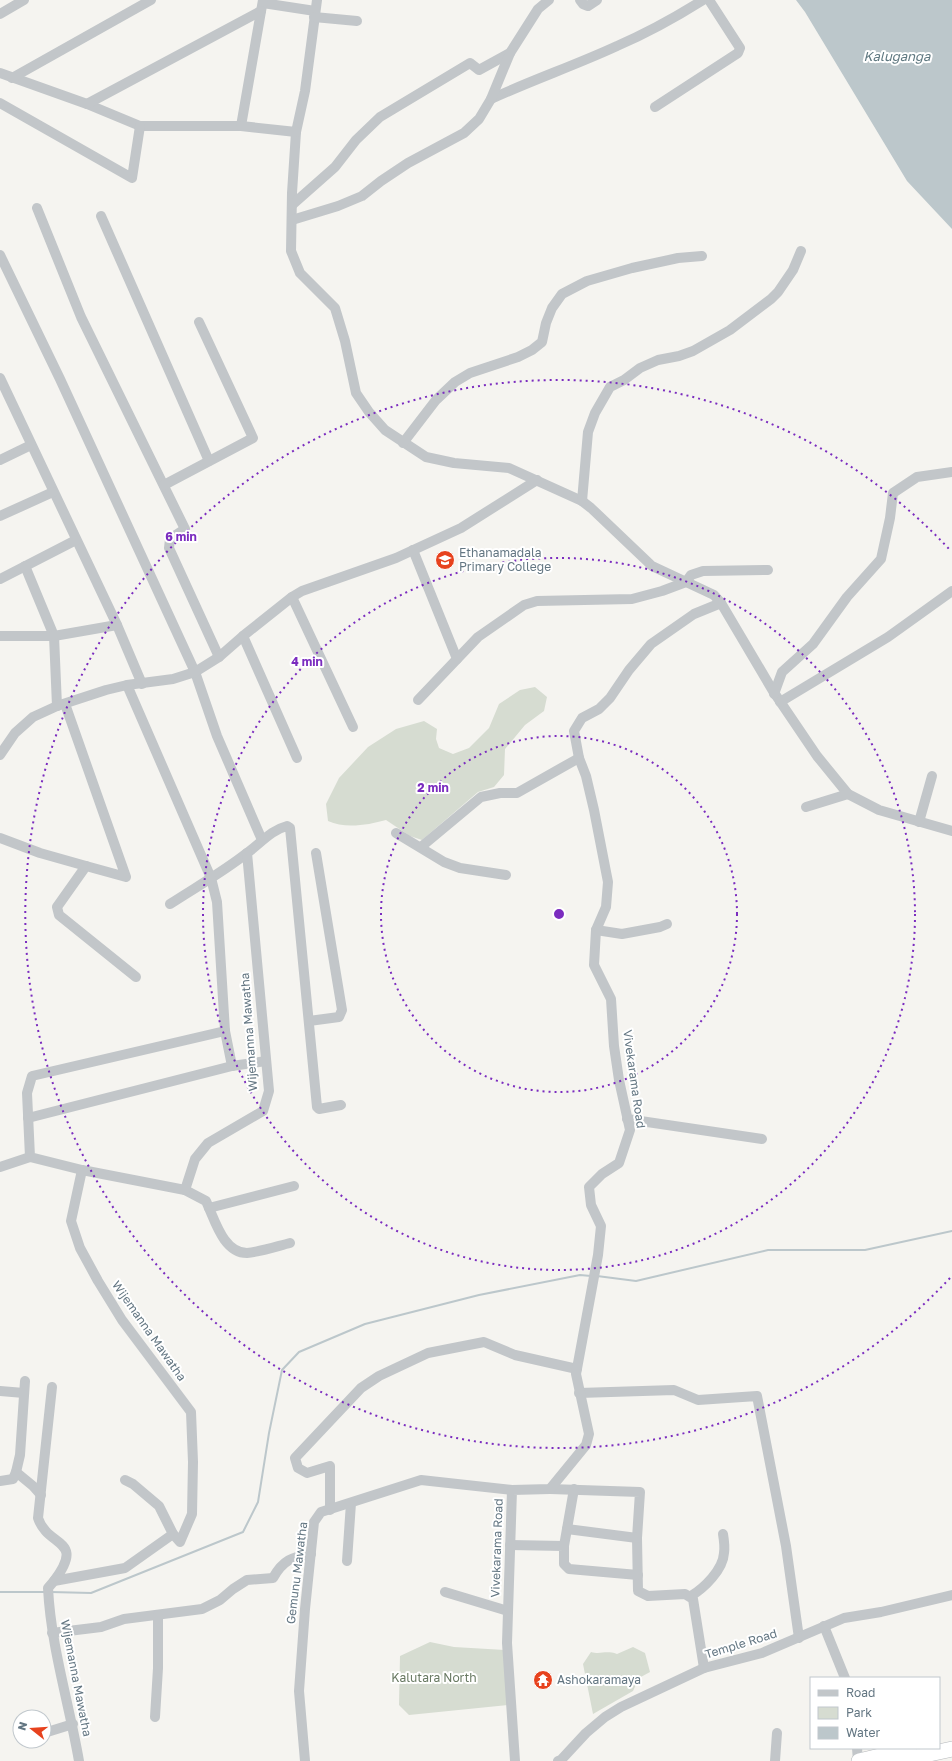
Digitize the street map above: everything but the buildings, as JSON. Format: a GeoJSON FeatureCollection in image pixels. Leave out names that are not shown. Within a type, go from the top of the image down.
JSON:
{"type":"FeatureCollection","features":[{"type":"Feature","properties":{"kind":"highway"},"geometry":{"type":"LineString","coordinates":[[940,1742],[952,1739]]}},
{"type":"Feature","properties":{"kind":"highway"},"geometry":{"type":"LineString","coordinates":[[859,1761],[952,1749]]}},
{"type":"Feature","properties":{"kind":"street"},"geometry":{"type":"LineString","coordinates":[[0,14],[24,0]]}},
{"type":"Feature","properties":{"kind":"street"},"geometry":{"type":"LineString","coordinates":[[12,78],[151,0]]}},
{"type":"Feature","properties":{"kind":"street"},"geometry":{"type":"LineString","coordinates":[[316,0],[304,91],[296,132],[291,251],[300,273],[335,308],[345,341],[356,393],[369,412],[385,430],[426,458],[454,463],[509,468],[582,501],[592,508],[652,566],[714,595],[721,603],[777,698],[817,756],[848,794],[879,810],[952,831]]}},
{"type":"Feature","properties":{"kind":"street"},"geometry":{"type":"LineString","coordinates":[[292,220],[338,206],[362,196],[408,163],[464,133],[479,119],[491,100],[510,53],[538,9],[550,0]]}},
{"type":"Feature","properties":{"kind":"street"},"geometry":{"type":"LineString","coordinates":[[580,0],[583,4],[588,6],[597,0]]}},
{"type":"Feature","properties":{"kind":"street"},"geometry":{"type":"LineString","coordinates":[[491,100],[518,87],[618,46],[657,27],[703,0]]}},
{"type":"Feature","properties":{"kind":"street"},"geometry":{"type":"LineString","coordinates":[[655,107],[738,53],[740,48],[709,0]]}},
{"type":"Feature","properties":{"kind":"street"},"geometry":{"type":"LineString","coordinates":[[87,104],[262,4],[357,22]]}},
{"type":"Feature","properties":{"kind":"street"},"geometry":{"type":"LineString","coordinates":[[240,126],[262,4]]}},
{"type":"Feature","properties":{"kind":"street"},"geometry":{"type":"LineString","coordinates":[[292,205],[335,167],[356,140],[380,117],[470,63],[479,70],[510,53]]}},
{"type":"Feature","properties":{"kind":"street"},"geometry":{"type":"LineString","coordinates":[[0,73],[87,104],[140,126],[240,126],[296,132]]}},
{"type":"Feature","properties":{"kind":"street"},"geometry":{"type":"LineString","coordinates":[[0,103],[118,172],[132,178],[140,126]]}},
{"type":"Feature","properties":{"kind":"street"},"geometry":{"type":"LineString","coordinates":[[37,208],[81,317],[185,529],[170,539],[169,548],[219,657]]}},
{"type":"Feature","properties":{"kind":"street"},"geometry":{"type":"LineString","coordinates":[[101,216],[209,462]]}},
{"type":"Feature","properties":{"kind":"street"},"geometry":{"type":"LineString","coordinates":[[582,501],[588,432],[595,413],[610,387],[624,380],[640,368],[693,351],[730,330],[778,292],[793,270],[801,251]]}},
{"type":"Feature","properties":{"kind":"street"},"geometry":{"type":"LineString","coordinates":[[0,255],[4,272],[60,379],[195,672],[217,736],[262,840]]}},
{"type":"Feature","properties":{"kind":"street"},"geometry":{"type":"LineString","coordinates":[[403,443],[436,400],[455,382],[470,373],[518,357],[532,350],[542,342],[546,323],[552,308],[562,294],[587,281],[632,268],[678,258],[702,256]]}},
{"type":"Feature","properties":{"kind":"street"},"geometry":{"type":"LineString","coordinates":[[164,485],[254,438],[199,322]]}},
{"type":"Feature","properties":{"kind":"street"},"geometry":{"type":"LineString","coordinates":[[0,378],[4,396],[30,445],[117,625],[142,684]]}},
{"type":"Feature","properties":{"kind":"street"},"geometry":{"type":"LineString","coordinates":[[0,460],[30,445]]}},
{"type":"Feature","properties":{"kind":"street"},"geometry":{"type":"LineString","coordinates":[[777,698],[782,672],[813,644],[847,597],[881,559],[890,518],[893,493],[917,477],[952,472]]}},
{"type":"Feature","properties":{"kind":"street"},"geometry":{"type":"LineString","coordinates":[[0,755],[15,733],[33,717],[61,705],[106,690],[128,685],[173,679],[195,672],[219,657],[242,636],[302,591],[396,558],[461,528],[537,480]]}},
{"type":"Feature","properties":{"kind":"street"},"geometry":{"type":"LineString","coordinates":[[0,516],[53,492]]}},
{"type":"Feature","properties":{"kind":"street"},"geometry":{"type":"LineString","coordinates":[[0,579],[76,540]]}},
{"type":"Feature","properties":{"kind":"street"},"geometry":{"type":"LineString","coordinates":[[413,550],[457,659]]}},
{"type":"Feature","properties":{"kind":"street"},"geometry":{"type":"LineString","coordinates":[[0,838],[40,853],[126,877],[61,705],[54,636],[25,566]]}},
{"type":"Feature","properties":{"kind":"street"},"geometry":{"type":"LineString","coordinates":[[418,700],[478,637],[524,605],[537,601],[632,599],[662,591],[686,582],[691,575],[703,571],[768,570]]}},
{"type":"Feature","properties":{"kind":"street"},"geometry":{"type":"LineString","coordinates":[[777,698],[888,637],[952,591]]}},
{"type":"Feature","properties":{"kind":"street"},"geometry":{"type":"LineString","coordinates":[[292,597],[352,727]]}},
{"type":"Feature","properties":{"kind":"street","name":"Vivekarama Road"},"geometry":{"type":"LineString","coordinates":[[515,1761],[507,1643],[512,1490],[550,1489],[586,1445],[589,1434],[576,1374],[597,1260],[601,1226],[591,1205],[589,1187],[602,1174],[619,1163],[630,1130],[614,1046],[611,999],[596,972],[594,965],[596,930],[606,907],[608,882],[594,810],[586,776],[579,758],[574,731],[582,718],[599,709],[610,698],[629,670],[651,644],[694,614],[721,603]]}},
{"type":"Feature","properties":{"kind":"street"},"geometry":{"type":"LineString","coordinates":[[0,636],[54,636],[117,625]]}},
{"type":"Feature","properties":{"kind":"street"},"geometry":{"type":"LineString","coordinates":[[242,636],[297,758]]}},
{"type":"Feature","properties":{"kind":"street"},"geometry":{"type":"LineString","coordinates":[[128,685],[211,878],[217,902],[225,1030],[232,1066]]}},
{"type":"Feature","properties":{"kind":"street"},"geometry":{"type":"LineString","coordinates":[[421,847],[481,797],[500,793],[517,793],[579,758]]}},
{"type":"Feature","properties":{"kind":"street"},"geometry":{"type":"LineString","coordinates":[[919,822],[932,776]]}},
{"type":"Feature","properties":{"kind":"street"},"geometry":{"type":"LineString","coordinates":[[806,807],[848,794]]}},
{"type":"Feature","properties":{"kind":"street"},"geometry":{"type":"LineString","coordinates":[[170,904],[211,878],[281,827],[287,826],[290,828],[317,1107],[319,1109],[341,1105]]}},
{"type":"Feature","properties":{"kind":"street"},"geometry":{"type":"LineString","coordinates":[[396,833],[444,862],[460,868],[506,875]]}},
{"type":"Feature","properties":{"kind":"street","name":"Wijemanna Mawatha"},"geometry":{"type":"LineString","coordinates":[[185,1190],[195,1159],[208,1143],[263,1111],[268,1091],[247,853]]}},
{"type":"Feature","properties":{"kind":"street"},"geometry":{"type":"LineString","coordinates":[[309,1021],[339,1017],[342,1010],[316,853]]}},
{"type":"Feature","properties":{"kind":"street"},"geometry":{"type":"LineString","coordinates":[[86,866],[57,907],[59,915],[136,977]]}},
{"type":"Feature","properties":{"kind":"street"},"geometry":{"type":"LineString","coordinates":[[596,930],[622,934],[660,927],[667,924]]}},
{"type":"Feature","properties":{"kind":"street"},"geometry":{"type":"LineString","coordinates":[[30,1157],[27,1093],[32,1076],[225,1030]]}},
{"type":"Feature","properties":{"kind":"street"},"geometry":{"type":"LineString","coordinates":[[28,1118],[232,1066],[266,1061]]}},
{"type":"Feature","properties":{"kind":"street"},"geometry":{"type":"LineString","coordinates":[[627,1119],[762,1139]]}},
{"type":"Feature","properties":{"kind":"street"},"geometry":{"type":"LineString","coordinates":[[0,1167],[30,1157],[82,1170],[185,1190],[206,1201],[221,1236],[235,1249],[247,1253],[290,1243]]}},
{"type":"Feature","properties":{"kind":"street","name":"Wijemanna Mawatha"},"geometry":{"type":"LineString","coordinates":[[82,1170],[71,1221],[80,1248],[122,1320],[191,1412],[193,1469],[192,1514],[180,1542],[173,1534]]}},
{"type":"Feature","properties":{"kind":"street"},"geometry":{"type":"LineString","coordinates":[[210,1208],[294,1186]]}},
{"type":"Feature","properties":{"kind":"street"},"geometry":{"type":"LineString","coordinates":[[330,1510],[330,1466],[307,1473],[298,1468],[295,1458],[361,1388],[379,1376],[428,1353],[484,1342],[515,1354],[577,1369]]}},
{"type":"Feature","properties":{"kind":"street"},"geometry":{"type":"LineString","coordinates":[[0,1481],[13,1479],[16,1472],[20,1455],[25,1380]]}},
{"type":"Feature","properties":{"kind":"street"},"geometry":{"type":"LineString","coordinates":[[51,1585],[64,1567],[66,1550],[64,1545],[41,1528],[38,1518],[52,1387]]}},
{"type":"Feature","properties":{"kind":"street"},"geometry":{"type":"LineString","coordinates":[[579,1393],[674,1390],[698,1400],[757,1396],[786,1546],[799,1638]]}},
{"type":"Feature","properties":{"kind":"street"},"geometry":{"type":"LineString","coordinates":[[0,1391],[24,1393]]}},
{"type":"Feature","properties":{"kind":"street"},"geometry":{"type":"LineString","coordinates":[[16,1472],[33,1486],[41,1495]]}},
{"type":"Feature","properties":{"kind":"street"},"geometry":{"type":"LineString","coordinates":[[51,1585],[125,1568],[173,1534],[159,1506],[133,1484],[125,1480]]}},
{"type":"Feature","properties":{"kind":"street","name":"Gemunu Mawatha"},"geometry":{"type":"LineString","coordinates":[[305,1761],[299,1691],[314,1522],[321,1512],[421,1480],[512,1490]]}},
{"type":"Feature","properties":{"kind":"street"},"geometry":{"type":"LineString","coordinates":[[550,1489],[640,1492],[637,1538],[638,1591],[648,1596],[685,1594],[693,1599],[704,1668]]}},
{"type":"Feature","properties":{"kind":"street"},"geometry":{"type":"LineString","coordinates":[[574,1489],[564,1546],[564,1564],[570,1569],[638,1575]]}},
{"type":"Feature","properties":{"kind":"street"},"geometry":{"type":"LineString","coordinates":[[347,1561],[351,1503]]}},
{"type":"Feature","properties":{"kind":"street"},"geometry":{"type":"LineString","coordinates":[[567,1529],[637,1538]]}},
{"type":"Feature","properties":{"kind":"street"},"geometry":{"type":"LineString","coordinates":[[690,1596],[702,1590],[716,1573],[724,1554],[723,1534]]}},
{"type":"Feature","properties":{"kind":"street"},"geometry":{"type":"LineString","coordinates":[[510,1545],[564,1546]]}},
{"type":"Feature","properties":{"kind":"street"},"geometry":{"type":"LineString","coordinates":[[52,1633],[101,1627],[124,1619],[202,1609],[220,1600],[233,1588],[247,1580],[273,1578],[282,1565],[290,1559],[311,1554]]}},
{"type":"Feature","properties":{"kind":"street","name":"Wijemanna Mawatha"},"geometry":{"type":"LineString","coordinates":[[51,1585],[48,1599],[52,1633],[58,1665],[73,1724],[79,1761]]}},
{"type":"Feature","properties":{"kind":"street"},"geometry":{"type":"LineString","coordinates":[[445,1592],[508,1611]]}},
{"type":"Feature","properties":{"kind":"street","name":"Temple Road"},"geometry":{"type":"LineString","coordinates":[[560,1761],[605,1717],[627,1704],[704,1668],[762,1653],[844,1618],[881,1612],[952,1595]]}},
{"type":"Feature","properties":{"kind":"street"},"geometry":{"type":"LineString","coordinates":[[155,1717],[158,1668],[158,1615]]}},
{"type":"Feature","properties":{"kind":"street"},"geometry":{"type":"LineString","coordinates":[[824,1626],[845,1677]]}},
{"type":"Feature","properties":{"kind":"street"},"geometry":{"type":"LineString","coordinates":[[52,1731],[73,1724]]}},
{"type":"Feature","properties":{"kind":"street"},"geometry":{"type":"LineString","coordinates":[[774,1761],[777,1733]]}},
{"type":"Feature","properties":{"kind":"street"},"geometry":{"type":"LineString","coordinates":[[857,1749],[859,1761]]}},
{"type":"Feature","properties":{"kind":"green space"},"geometry":{"type":"Polygon","coordinates":[[[535,687],[547,697],[544,711],[525,725],[505,749],[504,775],[494,787],[478,792],[422,840],[410,836],[386,820],[364,825],[349,826],[328,821],[326,804],[339,778],[368,747],[396,729],[424,721],[437,729],[436,739],[439,748],[453,754],[469,748],[489,728],[499,704],[520,690],[535,687]]]}},
{"type":"Feature","properties":{"kind":"green space","name":"Kalutara North"},"geometry":{"type":"Polygon","coordinates":[[[430,1642],[454,1647],[505,1650],[508,1705],[409,1715],[399,1705],[400,1656],[430,1642]]]}},
{"type":"Feature","properties":{"kind":"green space"},"geometry":{"type":"Polygon","coordinates":[[[633,1647],[645,1653],[650,1672],[639,1678],[633,1691],[593,1714],[583,1664],[591,1652],[609,1652],[617,1654],[633,1647]]]}},
{"type":"Feature","properties":{"kind":"water","name":"Kaluganga"},"geometry":{"type":"Polygon","coordinates":[[[796,0],[952,0],[952,229],[907,181],[805,12],[796,0]]]}},
{"type":"Feature","properties":{"kind":"waterway"},"geometry":{"type":"LineString","coordinates":[[597,1276],[636,1281],[768,1250],[865,1250],[952,1231]]}},
{"type":"Feature","properties":{"kind":"waterway"},"geometry":{"type":"LineString","coordinates":[[51,1592],[91,1593],[243,1532],[258,1502],[269,1433],[282,1370],[299,1352],[365,1324],[479,1295],[580,1275],[591,1276]]}},
{"type":"Feature","properties":{"kind":"waterway"},"geometry":{"type":"LineString","coordinates":[[0,1592],[45,1592]]}},
{"type":"Feature","properties":{"kind":"place","name":"Ethanamadala Primary College"},"geometry":{"type":"Point","coordinates":[445,560]}},
{"type":"Feature","properties":{"kind":"place","name":"Ashokaramaya"},"geometry":{"type":"Point","coordinates":[543,1680]}}]}
